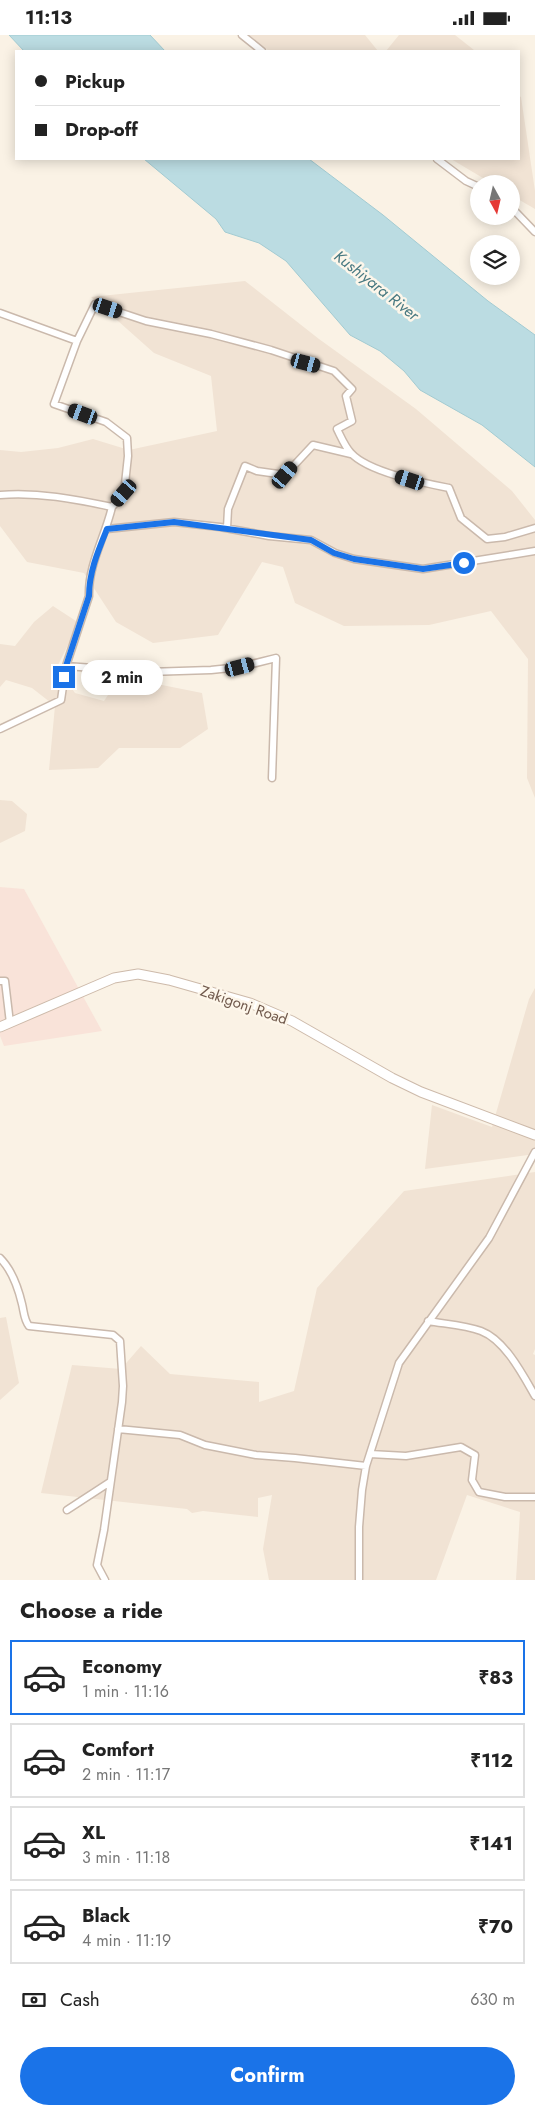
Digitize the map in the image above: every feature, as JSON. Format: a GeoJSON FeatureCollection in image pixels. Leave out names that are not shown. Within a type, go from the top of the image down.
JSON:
{"type":"FeatureCollection","features":[{"type":"Feature","properties":{"kind":"main road","name":"Zakigonj Road"},"geometry":{"type":"LineString","coordinates":[[0,1027],[114,977],[138,974],[169,980],[250,1003],[292,1021],[407,1085],[535,1135]]}},
{"type":"Feature","properties":{"kind":"street"},"geometry":{"type":"LineString","coordinates":[[242,35],[261,50]]}},
{"type":"Feature","properties":{"kind":"street"},"geometry":{"type":"LineString","coordinates":[[438,160],[470,183]]}},
{"type":"Feature","properties":{"kind":"street"},"geometry":{"type":"LineString","coordinates":[[520,216],[535,232]]}},
{"type":"Feature","properties":{"kind":"street"},"geometry":{"type":"LineString","coordinates":[[0,729],[61,700],[66,666],[89,596],[89,584],[96,557],[107,529],[112,507],[124,493],[128,456],[127,438],[106,422],[54,403],[76,341],[95,304],[146,321],[235,339],[334,371],[352,389],[346,396],[352,421],[337,429],[351,454]]}},
{"type":"Feature","properties":{"kind":"street"},"geometry":{"type":"LineString","coordinates":[[0,313],[76,341]]}},
{"type":"Feature","properties":{"kind":"street"},"geometry":{"type":"LineString","coordinates":[[227,529],[228,509],[245,466],[257,471],[285,475],[313,445],[351,454],[375,468],[410,480],[449,488],[461,518],[488,539],[505,537],[535,527]]}},
{"type":"Feature","properties":{"kind":"street"},"geometry":{"type":"LineString","coordinates":[[0,495],[26,494],[65,497],[112,507]]}},
{"type":"Feature","properties":{"kind":"street"},"geometry":{"type":"LineString","coordinates":[[107,529],[174,522],[269,536],[311,540],[334,553],[354,559],[423,569],[535,551]]}},
{"type":"Feature","properties":{"kind":"street"},"geometry":{"type":"LineString","coordinates":[[66,666],[148,672],[212,670],[240,667],[276,658],[272,778]]}},
{"type":"Feature","properties":{"kind":"street"},"geometry":{"type":"LineString","coordinates":[[0,981],[5,981],[10,1023]]}},
{"type":"Feature","properties":{"kind":"street"},"geometry":{"type":"LineString","coordinates":[[359,1580],[359,1527],[366,1466],[399,1363],[489,1238],[535,1152]]}},
{"type":"Feature","properties":{"kind":"street"},"geometry":{"type":"LineString","coordinates":[[0,1258],[5,1263],[15,1282],[29,1326],[113,1335],[119,1339],[123,1386],[97,1565],[105,1580]]}},
{"type":"Feature","properties":{"kind":"street"},"geometry":{"type":"LineString","coordinates":[[428,1321],[483,1331],[502,1346],[535,1396]]}},
{"type":"Feature","properties":{"kind":"street"},"geometry":{"type":"LineString","coordinates":[[118,1429],[180,1435],[205,1445],[256,1455],[295,1457],[366,1466]]}},
{"type":"Feature","properties":{"kind":"street"},"geometry":{"type":"LineString","coordinates":[[370,1454],[406,1457],[461,1447],[475,1455],[472,1480],[479,1492],[505,1497],[535,1497]]}},
{"type":"Feature","properties":{"kind":"street"},"geometry":{"type":"LineString","coordinates":[[67,1510],[110,1481]]}},
{"type":"Feature","properties":{"kind":"shaded area"},"geometry":{"type":"Polygon","coordinates":[[[249,35],[365,35],[377,50],[268,50],[249,35]]]}},
{"type":"Feature","properties":{"kind":"shaded area"},"geometry":{"type":"Polygon","coordinates":[[[399,35],[455,35],[474,50],[387,50],[399,35]]]}},
{"type":"Feature","properties":{"kind":"shaded area"},"geometry":{"type":"Polygon","coordinates":[[[520,96],[535,191],[535,209],[520,200],[520,175],[478,175],[453,160],[520,160],[520,96]]]}},
{"type":"Feature","properties":{"kind":"shaded area"},"geometry":{"type":"Polygon","coordinates":[[[245,281],[319,339],[416,409],[512,491],[535,520],[535,798],[527,778],[528,659],[491,611],[429,625],[344,626],[295,603],[283,567],[262,562],[218,635],[153,643],[116,622],[84,573],[27,562],[0,526],[0,450],[21,452],[58,448],[93,439],[129,450],[217,431],[211,376],[154,353],[91,297],[245,281]]]}},
{"type":"Feature","properties":{"kind":"shaded area"},"geometry":{"type":"Polygon","coordinates":[[[53,606],[79,623],[57,667],[75,693],[104,701],[116,683],[147,682],[202,693],[208,729],[180,748],[119,748],[98,768],[49,770],[55,706],[32,688],[6,680],[0,687],[0,644],[15,646],[34,622],[53,606]]]}},
{"type":"Feature","properties":{"kind":"shaded area"},"geometry":{"type":"Polygon","coordinates":[[[0,800],[12,801],[27,814],[25,831],[0,843],[0,800]]]}},
{"type":"Feature","properties":{"kind":"shaded area"},"geometry":{"type":"Polygon","coordinates":[[[0,887],[24,889],[102,1031],[4,1046],[0,1036],[0,887]]]}},
{"type":"Feature","properties":{"kind":"shaded area"},"geometry":{"type":"Polygon","coordinates":[[[535,988],[535,1154],[425,1169],[432,1105],[492,1127],[529,999],[535,988]]]}},
{"type":"Feature","properties":{"kind":"shaded area"},"geometry":{"type":"Polygon","coordinates":[[[535,1172],[535,1349],[533,1354],[535,1355],[535,1580],[516,1580],[520,1512],[467,1495],[436,1580],[269,1580],[263,1549],[272,1495],[258,1498],[258,1517],[203,1511],[192,1513],[187,1509],[41,1493],[72,1365],[121,1369],[141,1346],[170,1374],[259,1382],[259,1402],[294,1391],[317,1288],[404,1191],[535,1172]]]}},
{"type":"Feature","properties":{"kind":"shaded area"},"geometry":{"type":"Polygon","coordinates":[[[6,1317],[19,1383],[0,1400],[0,1318],[6,1317]]]}},
{"type":"Feature","properties":{"kind":"water"},"geometry":{"type":"Polygon","coordinates":[[[9,35],[150,35],[164,50],[23,50],[9,35]]]}},
{"type":"Feature","properties":{"kind":"water","name":"Kushiyara River"},"geometry":{"type":"Polygon","coordinates":[[[145,160],[310,160],[383,215],[488,301],[535,335],[535,467],[482,425],[420,390],[404,371],[380,351],[350,335],[286,261],[259,243],[225,232],[216,219],[145,160]]]}},
{"type":"Feature","properties":{"kind":"route"},"geometry":{"type":"LineString","coordinates":[[64,677],[89,596],[89,584],[96,557],[107,529],[174,522],[220,527],[269,536],[311,540],[334,553],[354,559],[423,569],[464,563]]}}]}
